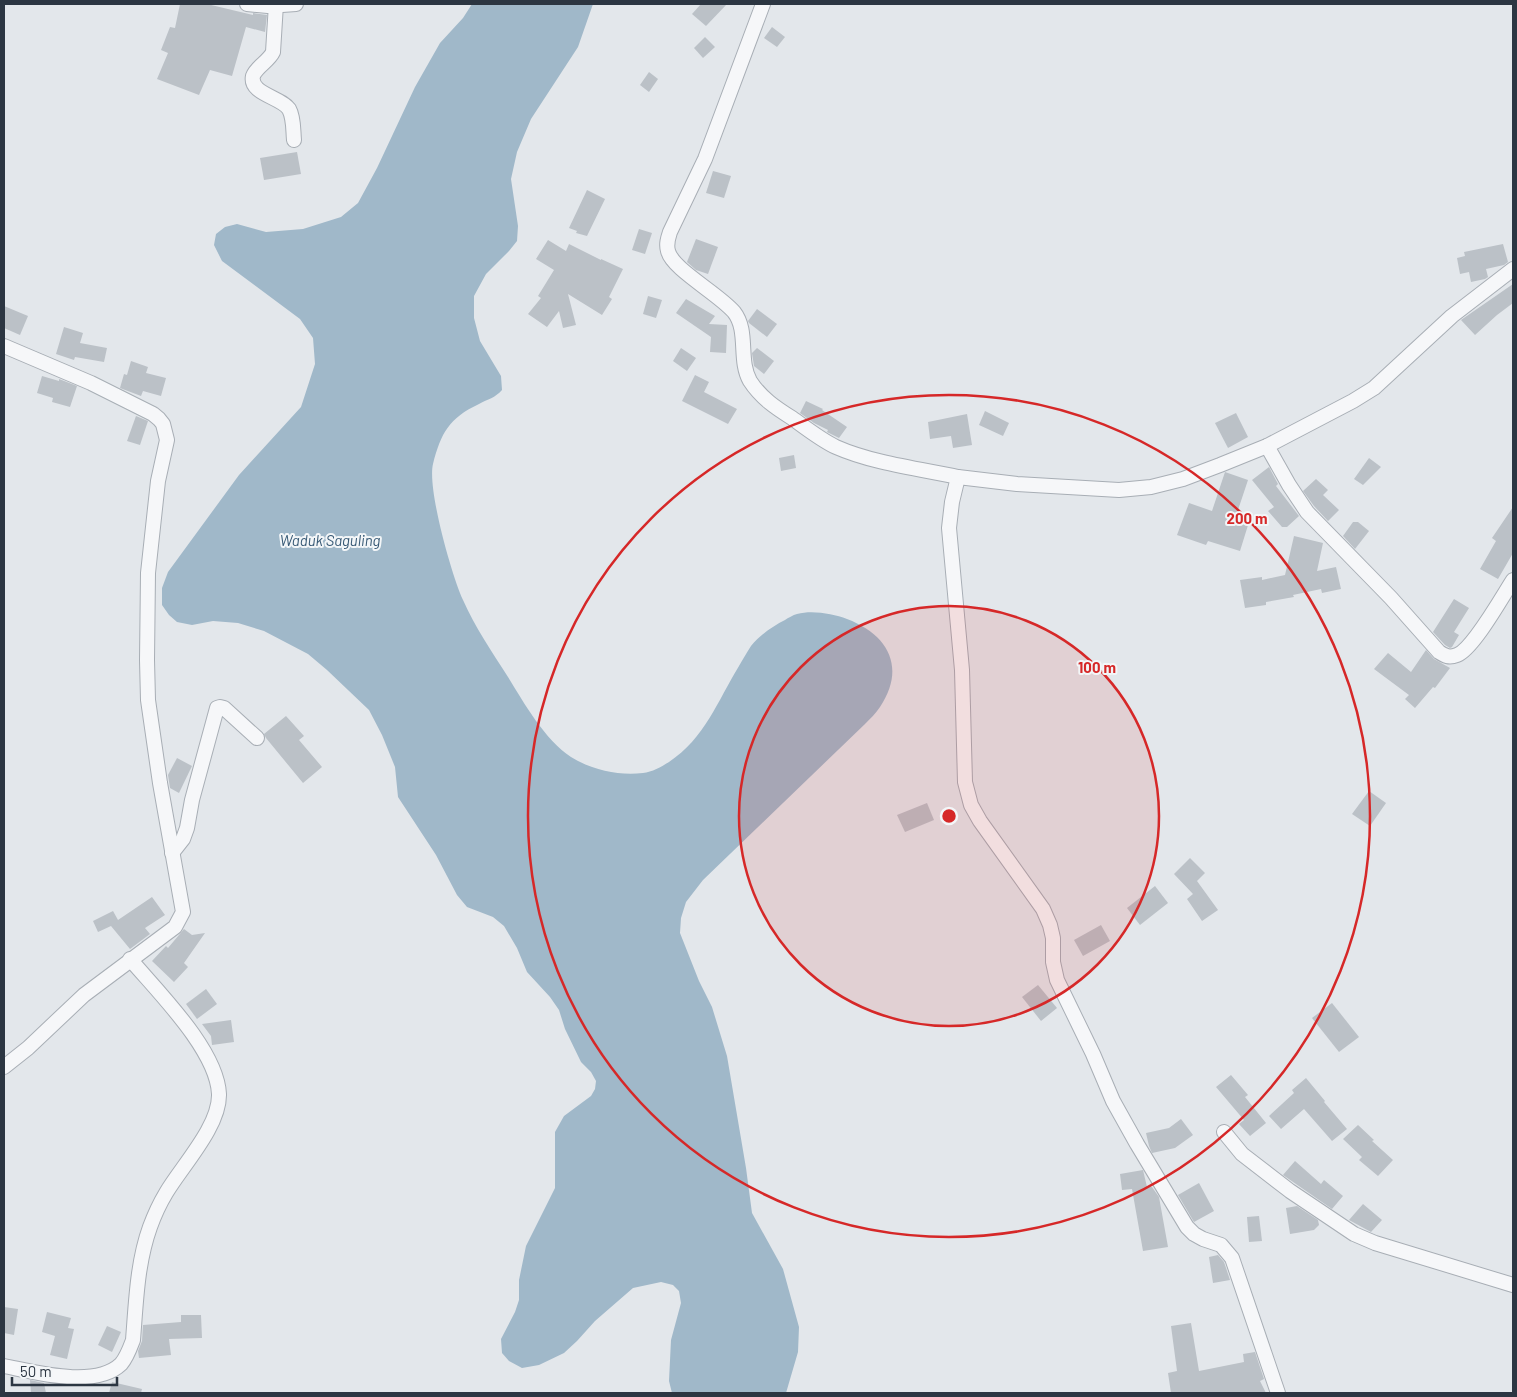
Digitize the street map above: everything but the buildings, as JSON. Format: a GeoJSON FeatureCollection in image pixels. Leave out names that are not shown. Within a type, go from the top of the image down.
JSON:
{"type":"FeatureCollection","features":[{"type":"Feature","properties":{"kind":"street"},"geometry":{"type":"LineString","coordinates":[[247,4],[296,4]]}},
{"type":"Feature","properties":{"kind":"street"},"geometry":{"type":"LineString","coordinates":[[763,4],[705,159],[670,232],[667,244],[668,252],[673,262],[720,298],[735,314],[741,330],[743,362],[749,380],[762,397],[835,447],[866,457],[958,477],[1017,484],[1118,490],[1151,487],[1183,478],[1267,446],[1353,401],[1374,388],[1452,316],[1513,269]]}},
{"type":"Feature","properties":{"kind":"street"},"geometry":{"type":"LineString","coordinates":[[276,5],[273,52],[270,58],[256,72],[254,84],[259,90],[288,107],[294,140]]}},
{"type":"Feature","properties":{"kind":"street"},"geometry":{"type":"LineString","coordinates":[[4,346],[91,383],[153,414],[159,419],[166,432],[167,440],[158,481],[148,573],[148,700],[183,912],[181,919],[175,927],[84,995],[28,1048],[4,1067]]}},
{"type":"Feature","properties":{"kind":"street"},"geometry":{"type":"LineString","coordinates":[[1267,446],[1307,512],[1391,598],[1439,652],[1448,657],[1456,656],[1463,652],[1476,637],[1513,580]]}},
{"type":"Feature","properties":{"kind":"street"},"geometry":{"type":"LineString","coordinates":[[958,477],[952,502],[949,528],[962,670],[965,782],[971,805],[980,821],[1043,909],[1053,938],[1053,962],[1057,980],[1114,1101],[1137,1144],[1187,1227],[1203,1239],[1222,1245],[1232,1258],[1278,1393]]}},
{"type":"Feature","properties":{"kind":"street"},"geometry":{"type":"LineString","coordinates":[[172,853],[183,840],[187,828],[192,800],[217,708],[224,708],[257,738]]}},
{"type":"Feature","properties":{"kind":"street"},"geometry":{"type":"LineString","coordinates":[[4,1366],[79,1378],[99,1375],[112,1370],[121,1363],[129,1352],[133,1340],[141,1260],[150,1228],[165,1194],[200,1143],[214,1117],[219,1094],[209,1059],[190,1029],[130,959]]}},
{"type":"Feature","properties":{"kind":"street"},"geometry":{"type":"LineString","coordinates":[[1224,1132],[1242,1154],[1290,1191],[1354,1234],[1375,1243],[1513,1285]]}},
{"type":"Feature","properties":{"kind":"water","name":"Waduk Saguling"},"geometry":{"type":"Polygon","coordinates":[[[472,4],[593,4],[578,47],[531,119],[517,152],[511,179],[518,226],[517,241],[486,274],[474,296],[474,318],[480,341],[501,376],[502,390],[494,397],[469,409],[453,421],[443,435],[433,464],[432,476],[437,512],[458,588],[478,630],[521,698],[552,741],[571,757],[597,769],[615,773],[634,774],[660,767],[669,762],[692,742],[709,718],[751,646],[767,631],[794,615],[810,612],[823,613],[847,619],[862,626],[874,634],[883,644],[889,654],[892,666],[892,679],[888,693],[877,711],[703,880],[686,902],[681,918],[680,933],[699,981],[712,1007],[727,1056],[752,1213],[783,1269],[799,1327],[798,1352],[786,1393],[672,1393],[669,1381],[671,1340],[681,1303],[679,1291],[673,1285],[661,1282],[633,1288],[595,1321],[564,1353],[539,1365],[522,1368],[509,1361],[502,1353],[501,1339],[519,1300],[519,1280],[526,1246],[555,1188],[555,1132],[564,1116],[591,1096],[595,1089],[596,1081],[591,1072],[581,1062],[565,1029],[559,1010],[527,972],[517,948],[504,926],[493,917],[467,907],[457,895],[436,855],[398,797],[395,767],[369,710],[308,654],[264,631],[238,623],[213,621],[192,625],[177,622],[162,605],[162,588],[168,572],[239,475],[301,407],[315,364],[313,338],[300,319],[222,261],[214,245],[216,234],[225,227],[237,224],[266,232],[303,229],[341,217],[358,203],[377,168],[415,87],[440,43],[463,18],[472,4]]]}}]}
